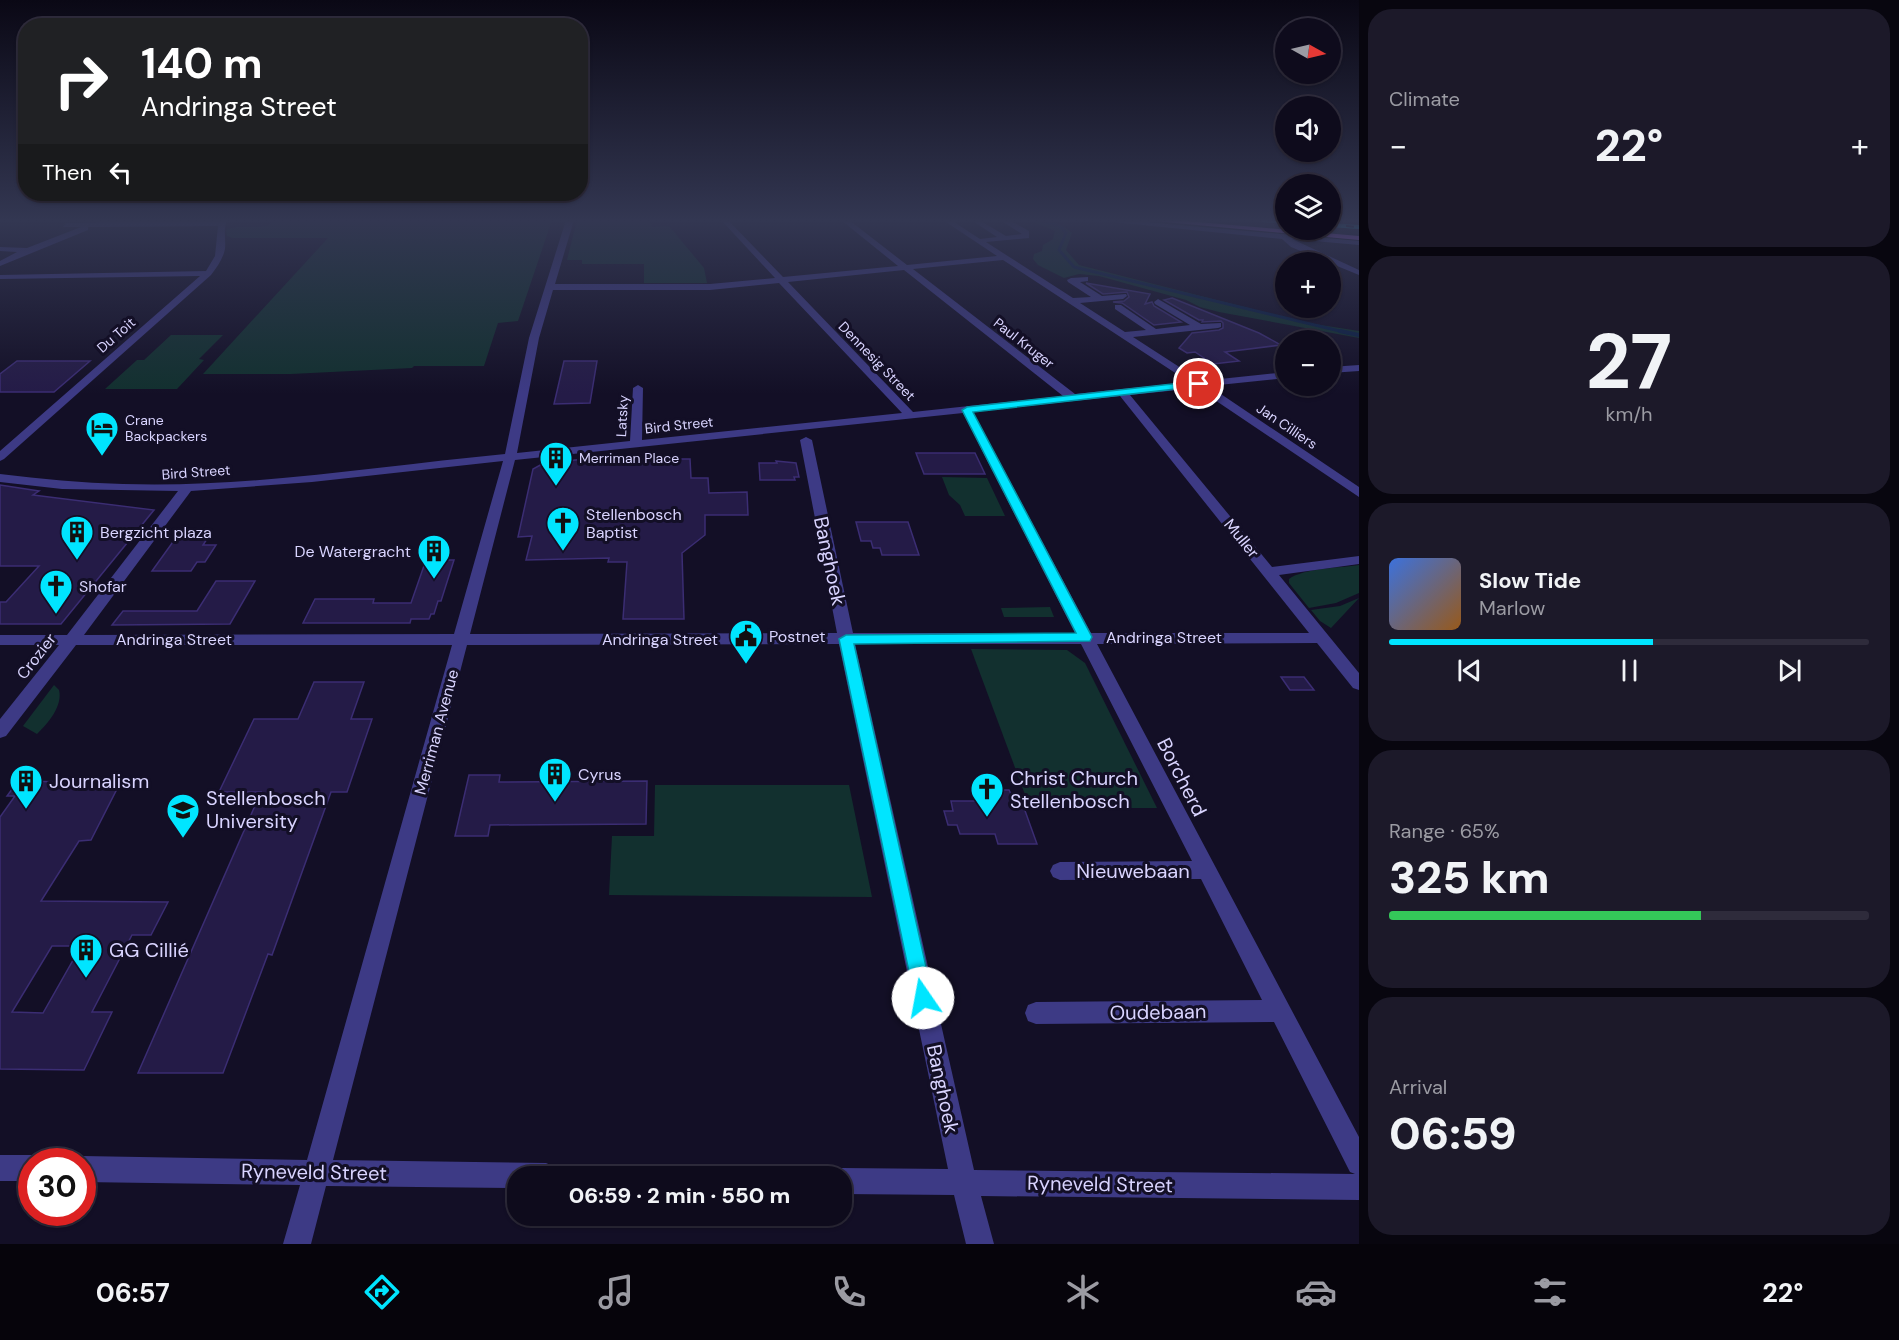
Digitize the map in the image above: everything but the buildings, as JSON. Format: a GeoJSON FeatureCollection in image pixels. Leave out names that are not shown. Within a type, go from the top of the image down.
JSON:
{"type":"FeatureCollection","features":[{"type":"Feature","properties":{"kind":"street","name":"Du Toit"},"geometry":{"type":"LineString","coordinates":[[0,457],[202,278]]}},
{"type":"Feature","properties":{"kind":"street","name":"Merriman Avenue"},"geometry":{"type":"LineString","coordinates":[[297,1244],[510,457],[534,338],[553,278]]}},
{"type":"Feature","properties":{"kind":"street"},"geometry":{"type":"LineString","coordinates":[[550,287],[710,287],[800,278]]}},
{"type":"Feature","properties":{"kind":"street","name":"Paul Kruger"},"geometry":{"type":"LineString","coordinates":[[919,278],[1073,398]]}},
{"type":"Feature","properties":{"kind":"street","name":"Jan Cilliers"},"geometry":{"type":"LineString","coordinates":[[1035,278],[1199,384],[1359,493]]}},
{"type":"Feature","properties":{"kind":"street"},"geometry":{"type":"LineString","coordinates":[[1085,279],[1071,280],[1101,299]]}},
{"type":"Feature","properties":{"kind":"street","name":"Dennesig Street"},"geometry":{"type":"LineString","coordinates":[[781,280],[911,416]]}},
{"type":"Feature","properties":{"kind":"street"},"geometry":{"type":"LineString","coordinates":[[1073,302],[1123,296]]}},
{"type":"Feature","properties":{"kind":"street"},"geometry":{"type":"LineString","coordinates":[[1158,302],[1200,327]]}},
{"type":"Feature","properties":{"kind":"street"},"geometry":{"type":"LineString","coordinates":[[1118,307],[1155,332]]}},
{"type":"Feature","properties":{"kind":"street"},"geometry":{"type":"LineString","coordinates":[[1124,335],[1218,325]]}},
{"type":"Feature","properties":{"kind":"street"},"geometry":{"type":"LineString","coordinates":[[1341,369],[1359,368]]}},
{"type":"Feature","properties":{"kind":"street","name":"Bird Street"},"geometry":{"type":"LineString","coordinates":[[0,478],[148,490],[187,488],[636,445],[1275,376]]}},
{"type":"Feature","properties":{"kind":"street","name":"Latsky"},"geometry":{"type":"LineString","coordinates":[[636,445],[638,388]]}},
{"type":"Feature","properties":{"kind":"street","name":"Muller"},"geometry":{"type":"LineString","coordinates":[[1123,393],[1359,684]]}},
{"type":"Feature","properties":{"kind":"street","name":"Borcherd"},"geometry":{"type":"LineString","coordinates":[[967,410],[1359,1163]]}},
{"type":"Feature","properties":{"kind":"street","name":"Banghoek"},"geometry":{"type":"LineString","coordinates":[[806,440],[846,639],[980,1244]]}},
{"type":"Feature","properties":{"kind":"street","name":"Bird Street"},"geometry":{"type":"LineString","coordinates":[[0,471],[64,480],[75,485]]}},
{"type":"Feature","properties":{"kind":"street","name":"Crozier"},"geometry":{"type":"LineString","coordinates":[[0,731],[158,530],[187,488]]}},
{"type":"Feature","properties":{"kind":"street"},"geometry":{"type":"LineString","coordinates":[[1270,572],[1359,560]]}},
{"type":"Feature","properties":{"kind":"street","name":"Andringa Street"},"geometry":{"type":"LineString","coordinates":[[0,640],[1321,638]]}},
{"type":"Feature","properties":{"kind":"street","name":"Nieuwebaan"},"geometry":{"type":"LineString","coordinates":[[1060,871],[1205,870]]}},
{"type":"Feature","properties":{"kind":"street","name":"Oudebaan"},"geometry":{"type":"LineString","coordinates":[[1036,1013],[1280,1011]]}},
{"type":"Feature","properties":{"kind":"street"},"geometry":{"type":"LineString","coordinates":[[0,1168],[18,1168]]}},
{"type":"Feature","properties":{"kind":"street","name":"Ryneveld Street"},"geometry":{"type":"LineString","coordinates":[[96,1169],[507,1175]]}},
{"type":"Feature","properties":{"kind":"street","name":"Ryneveld Street"},"geometry":{"type":"LineString","coordinates":[[852,1181],[1359,1187]]}},
{"type":"Feature","properties":{"kind":"green space"},"geometry":{"type":"Polygon","coordinates":[[[291,278],[532,278],[518,321],[498,323],[484,366],[414,366],[412,368],[291,374],[203,374],[291,278]]]}},
{"type":"Feature","properties":{"kind":"green space"},"geometry":{"type":"Polygon","coordinates":[[[644,278],[706,278],[707,283],[644,283],[644,278]]]}},
{"type":"Feature","properties":{"kind":"green space"},"geometry":{"type":"Polygon","coordinates":[[[1106,278],[1131,278],[1275,315],[1275,318],[1288,318],[1359,331],[1359,338],[1341,335],[1341,330],[1316,330],[1200,307],[1186,300],[1106,278]]]}},
{"type":"Feature","properties":{"kind":"green space"},"geometry":{"type":"Polygon","coordinates":[[[171,335],[223,335],[199,359],[204,360],[177,389],[105,389],[137,360],[144,360],[171,335]]]}},
{"type":"Feature","properties":{"kind":"green space"},"geometry":{"type":"Polygon","coordinates":[[[942,477],[987,478],[1005,516],[965,516],[960,505],[949,495],[942,477]]]}},
{"type":"Feature","properties":{"kind":"green space"},"geometry":{"type":"Polygon","coordinates":[[[1359,565],[1359,593],[1336,603],[1309,608],[1289,583],[1289,579],[1296,575],[1322,569],[1359,565]]]}},
{"type":"Feature","properties":{"kind":"green space"},"geometry":{"type":"Polygon","coordinates":[[[1359,598],[1331,628],[1320,621],[1311,610],[1340,606],[1359,598]]]}},
{"type":"Feature","properties":{"kind":"green space"},"geometry":{"type":"Polygon","coordinates":[[[1050,607],[1054,617],[1004,617],[1001,608],[1050,607]]]}},
{"type":"Feature","properties":{"kind":"green space"},"geometry":{"type":"Polygon","coordinates":[[[971,649],[1067,650],[1085,663],[1157,808],[1030,808],[971,649]]]}},
{"type":"Feature","properties":{"kind":"green space"},"geometry":{"type":"Polygon","coordinates":[[[54,685],[59,690],[60,696],[57,708],[37,734],[23,726],[54,685]]]}},
{"type":"Feature","properties":{"kind":"green space"},"geometry":{"type":"Polygon","coordinates":[[[655,785],[849,785],[872,897],[609,895],[612,836],[654,836],[655,785]]]}},
{"type":"Feature","properties":{"kind":"waterway"},"geometry":{"type":"LineString","coordinates":[[1120,278],[1348,333]]}},
{"type":"Feature","properties":{"kind":"waterway"},"geometry":{"type":"LineString","coordinates":[[1341,331],[1359,335]]}},
{"type":"Feature","properties":{"kind":"place","name":"Crane Backpackers"},"geometry":{"type":"Point","coordinates":[102,457]}},
{"type":"Feature","properties":{"kind":"place","name":"Merriman Place"},"geometry":{"type":"Point","coordinates":[556,487]}},
{"type":"Feature","properties":{"kind":"place","name":"Stellenbosch Baptist"},"geometry":{"type":"Point","coordinates":[563,552]}},
{"type":"Feature","properties":{"kind":"place","name":"Bergzicht plaza"},"geometry":{"type":"Point","coordinates":[77,561]}},
{"type":"Feature","properties":{"kind":"place","name":"De Watergracht"},"geometry":{"type":"Point","coordinates":[434,580]}},
{"type":"Feature","properties":{"kind":"place","name":"Shofar"},"geometry":{"type":"Point","coordinates":[56,615]}},
{"type":"Feature","properties":{"kind":"place","name":"Postnet"},"geometry":{"type":"Point","coordinates":[746,665]}},
{"type":"Feature","properties":{"kind":"place","name":"Cyrus"},"geometry":{"type":"Point","coordinates":[555,803]}},
{"type":"Feature","properties":{"kind":"place","name":"Journalism"},"geometry":{"type":"Point","coordinates":[26,810]}},
{"type":"Feature","properties":{"kind":"place","name":"Christ Church Stellenbosch"},"geometry":{"type":"Point","coordinates":[987,818]}},
{"type":"Feature","properties":{"kind":"place","name":"Stellenbosch University"},"geometry":{"type":"Point","coordinates":[183,839]}},
{"type":"Feature","properties":{"kind":"place","name":"GG Cillié"},"geometry":{"type":"Point","coordinates":[86,979]}},
{"type":"Feature","properties":{"kind":"route"},"geometry":{"type":"LineString","coordinates":[[923,998],[846,639],[1085,637],[967,410],[1199,384]]}}]}
